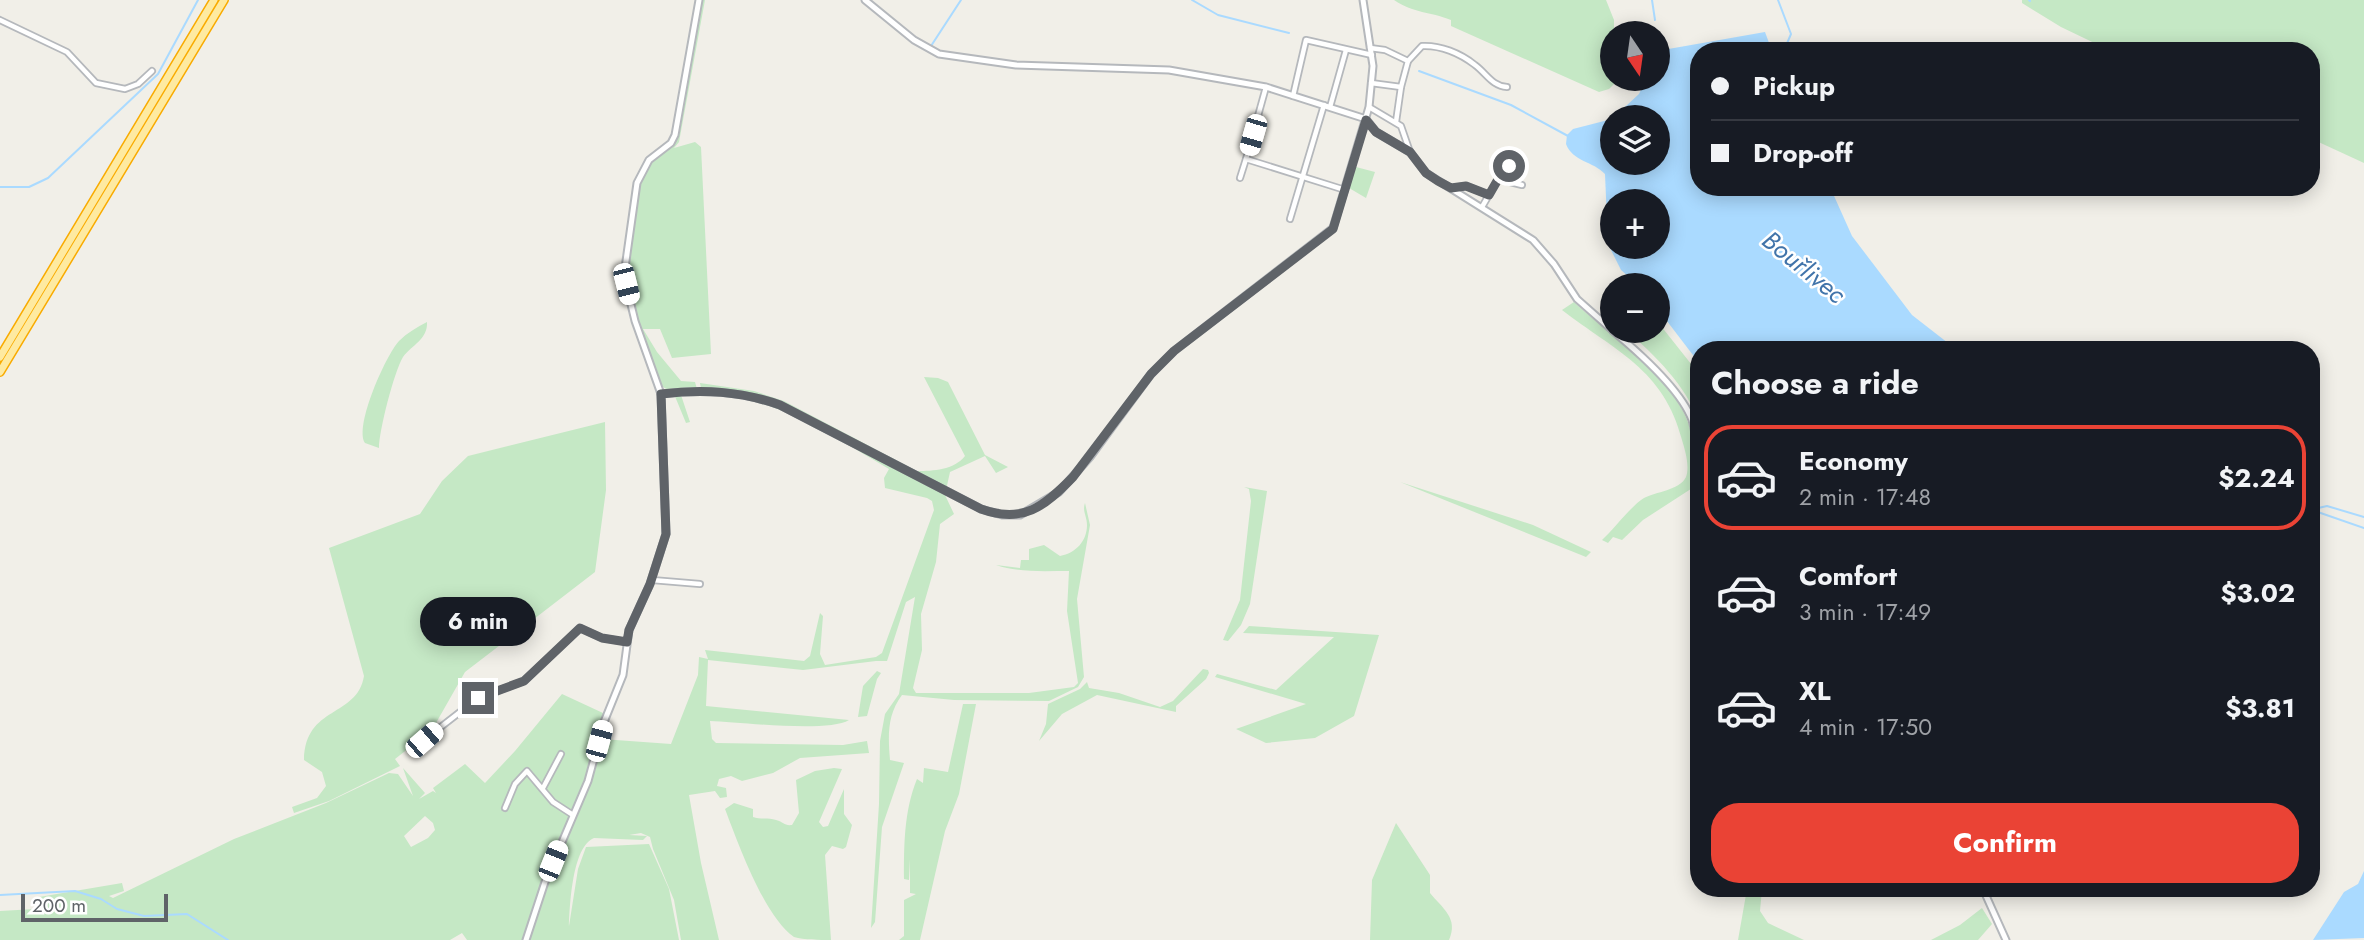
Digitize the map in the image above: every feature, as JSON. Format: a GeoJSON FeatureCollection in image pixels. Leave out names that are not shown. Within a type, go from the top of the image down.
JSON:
{"type":"FeatureCollection","features":[{"type":"Feature","properties":{"kind":"highway"},"geometry":{"type":"LineString","coordinates":[[0,357],[215,0]]}},
{"type":"Feature","properties":{"kind":"highway"},"geometry":{"type":"LineString","coordinates":[[0,372],[224,0]]}},
{"type":"Feature","properties":{"kind":"street"},"geometry":{"type":"LineString","coordinates":[[526,940],[545,882],[588,780],[604,722],[623,675],[629,630],[652,580],[666,534],[661,394],[635,321],[625,268],[635,189],[641,172],[649,160],[671,143],[674,135],[699,0]]}},
{"type":"Feature","properties":{"kind":"street"},"geometry":{"type":"LineString","coordinates":[[865,0],[914,40],[940,54],[1016,65],[1169,69],[1266,88],[1366,120],[1376,132],[1410,152]]}},
{"type":"Feature","properties":{"kind":"street"},"geometry":{"type":"LineString","coordinates":[[661,394],[723,391],[754,396],[780,405],[981,509],[1002,515],[1020,515],[1059,492],[1151,374],[1174,351],[1333,229],[1369,107],[1371,51],[1363,0]]}},
{"type":"Feature","properties":{"kind":"street"},"geometry":{"type":"LineString","coordinates":[[0,20],[67,52],[96,83],[125,89],[138,84],[152,71]]}},
{"type":"Feature","properties":{"kind":"street"},"geometry":{"type":"LineString","coordinates":[[1293,96],[1306,40],[1346,50],[1385,50],[1408,61]]}},
{"type":"Feature","properties":{"kind":"street"},"geometry":{"type":"LineString","coordinates":[[1396,122],[1408,61],[1422,46],[1433,45],[1472,63],[1496,86],[1507,87]]}},
{"type":"Feature","properties":{"kind":"street"},"geometry":{"type":"LineString","coordinates":[[1290,219],[1346,50]]}},
{"type":"Feature","properties":{"kind":"street"},"geometry":{"type":"LineString","coordinates":[[1371,83],[1401,87]]}},
{"type":"Feature","properties":{"kind":"street"},"geometry":{"type":"LineString","coordinates":[[1240,178],[1266,88]]}},
{"type":"Feature","properties":{"kind":"street"},"geometry":{"type":"LineString","coordinates":[[1369,107],[1396,122],[1405,135],[1410,152],[1426,173],[1533,240],[1554,264],[1577,299],[1600,322]]}},
{"type":"Feature","properties":{"kind":"street"},"geometry":{"type":"LineString","coordinates":[[1246,159],[1345,190]]}},
{"type":"Feature","properties":{"kind":"street"},"geometry":{"type":"LineString","coordinates":[[1482,207],[1509,166]]}},
{"type":"Feature","properties":{"kind":"street"},"geometry":{"type":"LineString","coordinates":[[1499,179],[1522,186]]}},
{"type":"Feature","properties":{"kind":"street"},"geometry":{"type":"LineString","coordinates":[[1451,188],[1466,186],[1489,195]]}},
{"type":"Feature","properties":{"kind":"street"},"geometry":{"type":"LineString","coordinates":[[1627,343],[1643,357],[1690,417]]}},
{"type":"Feature","properties":{"kind":"street"},"geometry":{"type":"LineString","coordinates":[[652,580],[700,584]]}},
{"type":"Feature","properties":{"kind":"street"},"geometry":{"type":"LineString","coordinates":[[424,740],[478,698],[524,681],[580,628],[602,638],[627,642]]}},
{"type":"Feature","properties":{"kind":"street"},"geometry":{"type":"LineString","coordinates":[[542,788],[561,754]]}},
{"type":"Feature","properties":{"kind":"street"},"geometry":{"type":"LineString","coordinates":[[505,808],[513,788],[524,772],[530,773],[554,802],[573,814]]}},
{"type":"Feature","properties":{"kind":"street"},"geometry":{"type":"LineString","coordinates":[[1987,897],[2006,940]]}},
{"type":"Feature","properties":{"kind":"green space"},"geometry":{"type":"Polygon","coordinates":[[[701,0],[705,0],[679,142],[674,148],[695,142],[701,147],[711,354],[672,358],[660,329],[643,329],[657,352],[681,381],[695,382],[697,389],[668,390],[660,385],[641,337],[627,275],[640,179],[649,164],[672,144],[701,0]]]}},
{"type":"Feature","properties":{"kind":"green space"},"geometry":{"type":"Polygon","coordinates":[[[1394,0],[1606,0],[1614,21],[1600,21],[1600,91],[1602,91],[1599,92],[1451,26],[1451,20],[1409,8],[1394,0]]]}},
{"type":"Feature","properties":{"kind":"green space"},"geometry":{"type":"Polygon","coordinates":[[[2022,0],[2364,0],[2364,163],[2320,143],[2320,42],[2092,42],[2022,3],[2022,0]]]}},
{"type":"Feature","properties":{"kind":"green space"},"geometry":{"type":"Polygon","coordinates":[[[1356,167],[1375,172],[1366,198],[1349,188],[1356,167]]]}},
{"type":"Feature","properties":{"kind":"green space"},"geometry":{"type":"Polygon","coordinates":[[[1574,302],[1600,324],[1600,337],[1562,310],[1574,302]]]}},
{"type":"Feature","properties":{"kind":"green space"},"geometry":{"type":"Polygon","coordinates":[[[427,322],[425,333],[399,365],[384,416],[379,448],[365,443],[363,434],[367,407],[387,360],[399,341],[427,322]]]}},
{"type":"Feature","properties":{"kind":"green space"},"geometry":{"type":"Polygon","coordinates":[[[1670,337],[1690,363],[1690,402],[1669,372],[1640,343],[1670,343],[1670,337]]]}},
{"type":"Feature","properties":{"kind":"green space"},"geometry":{"type":"Polygon","coordinates":[[[1609,343],[1622,343],[1639,358],[1670,391],[1681,408],[1690,429],[1690,490],[1643,520],[1622,540],[1613,537],[1608,543],[1602,540],[1639,502],[1678,485],[1687,473],[1687,458],[1682,440],[1674,416],[1663,396],[1650,378],[1609,343]]]}},
{"type":"Feature","properties":{"kind":"green space"},"geometry":{"type":"Polygon","coordinates":[[[924,377],[948,382],[985,455],[1008,467],[996,473],[985,456],[950,472],[946,490],[777,402],[738,391],[701,388],[700,383],[754,391],[784,401],[917,471],[923,471],[949,467],[965,456],[924,377]]]}},
{"type":"Feature","properties":{"kind":"green space"},"geometry":{"type":"Polygon","coordinates":[[[704,392],[745,396],[784,409],[945,495],[954,514],[940,524],[936,562],[921,614],[922,650],[913,688],[916,693],[1029,693],[1074,687],[1078,683],[1067,611],[1069,571],[1023,570],[996,565],[1020,568],[1021,560],[1029,560],[1029,549],[1044,545],[1060,556],[1076,549],[1083,541],[1086,531],[1085,503],[1090,525],[1077,599],[1084,677],[1078,687],[1049,701],[954,700],[902,695],[891,718],[889,743],[890,760],[904,763],[882,827],[875,922],[871,928],[880,741],[885,714],[899,694],[915,597],[906,602],[887,661],[803,670],[708,660],[706,706],[849,720],[822,726],[710,721],[712,739],[716,743],[843,745],[867,741],[869,753],[800,758],[773,773],[742,781],[731,776],[719,779],[717,786],[726,788],[727,797],[720,798],[715,791],[689,795],[719,940],[681,940],[674,900],[650,837],[641,833],[629,835],[647,836],[643,840],[594,838],[587,844],[577,864],[569,926],[578,869],[586,847],[649,844],[669,889],[679,940],[529,940],[547,883],[587,792],[602,739],[671,744],[698,675],[699,657],[708,659],[705,650],[804,661],[810,656],[820,613],[823,616],[820,654],[825,665],[876,657],[882,653],[934,510],[932,501],[927,498],[885,488],[884,478],[889,469],[791,414],[766,405],[712,395],[681,395],[690,422],[686,423],[674,394],[704,392]]]}},
{"type":"Feature","properties":{"kind":"green space"},"geometry":{"type":"Polygon","coordinates":[[[605,422],[606,490],[595,572],[465,672],[432,730],[395,759],[400,766],[329,801],[294,813],[292,807],[317,798],[326,786],[322,772],[304,760],[307,742],[313,730],[322,720],[352,699],[364,676],[329,548],[420,514],[442,481],[468,456],[605,422]]]}},
{"type":"Feature","properties":{"kind":"green space"},"geometry":{"type":"Polygon","coordinates":[[[1400,482],[1533,525],[1591,552],[1586,557],[1400,482]]]}},
{"type":"Feature","properties":{"kind":"green space"},"geometry":{"type":"Polygon","coordinates":[[[1244,487],[1267,491],[1250,604],[1241,625],[1228,641],[1223,640],[1240,600],[1251,501],[1249,489],[1244,487]]]}},
{"type":"Feature","properties":{"kind":"green space"},"geometry":{"type":"Polygon","coordinates":[[[1249,626],[1379,635],[1354,716],[1315,738],[1266,743],[1236,729],[1306,704],[1215,677],[1217,674],[1276,690],[1334,637],[1243,633],[1249,626]]]}},
{"type":"Feature","properties":{"kind":"green space"},"geometry":{"type":"Polygon","coordinates":[[[1203,669],[1209,673],[1206,679],[1176,706],[1176,712],[1097,695],[1062,714],[1039,741],[1046,724],[1048,704],[1080,689],[1087,682],[1089,688],[1119,693],[1160,707],[1173,701],[1203,669]]]}},
{"type":"Feature","properties":{"kind":"green space"},"geometry":{"type":"Polygon","coordinates":[[[877,671],[881,673],[867,716],[858,717],[863,686],[877,671]]]}},
{"type":"Feature","properties":{"kind":"green space"},"geometry":{"type":"Polygon","coordinates":[[[562,694],[603,713],[586,781],[558,841],[523,940],[467,940],[462,933],[450,940],[0,940],[0,911],[35,909],[39,897],[122,883],[124,891],[109,896],[113,898],[234,839],[326,803],[389,773],[398,774],[413,796],[403,768],[425,793],[419,799],[433,791],[436,793],[433,788],[465,764],[485,783],[562,694]],[[425,816],[404,836],[411,847],[428,838],[435,830],[433,823],[425,816]]]}},
{"type":"Feature","properties":{"kind":"green space"},"geometry":{"type":"Polygon","coordinates":[[[963,704],[976,704],[959,794],[945,831],[920,940],[899,940],[904,936],[904,900],[916,894],[910,893],[910,859],[909,880],[904,879],[909,803],[917,779],[923,783],[924,768],[948,772],[963,704]]]}},
{"type":"Feature","properties":{"kind":"green space"},"geometry":{"type":"Polygon","coordinates":[[[842,769],[819,822],[823,827],[828,826],[844,789],[844,814],[852,825],[846,847],[843,849],[832,846],[825,855],[831,940],[798,938],[783,927],[762,896],[725,809],[734,803],[753,809],[753,817],[792,825],[799,813],[796,780],[815,771],[842,769]]]}},
{"type":"Feature","properties":{"kind":"green space"},"geometry":{"type":"Polygon","coordinates":[[[1396,823],[1430,875],[1430,893],[1451,919],[1452,932],[1449,940],[1370,940],[1372,880],[1396,823]]]}},
{"type":"Feature","properties":{"kind":"green space"},"geometry":{"type":"Polygon","coordinates":[[[1746,897],[1761,897],[1760,911],[1768,923],[1804,940],[1738,940],[1746,897]]]}},
{"type":"Feature","properties":{"kind":"green space"},"geometry":{"type":"Polygon","coordinates":[[[1982,908],[1992,924],[1978,940],[1931,940],[1960,925],[1982,908]]]}},
{"type":"Feature","properties":{"kind":"water"},"geometry":{"type":"Polygon","coordinates":[[[1765,32],[1769,42],[1708,42],[1765,32]]]}},
{"type":"Feature","properties":{"kind":"water"},"geometry":{"type":"Polygon","coordinates":[[[1690,45],[1690,196],[1834,196],[1852,236],[1912,315],[1945,341],[1690,341],[1690,351],[1670,325],[1670,273],[1624,273],[1616,259],[1670,259],[1670,189],[1606,189],[1605,175],[1670,175],[1670,105],[1627,105],[1640,91],[1670,91],[1670,49],[1690,45]]]}},
{"type":"Feature","properties":{"kind":"water"},"geometry":{"type":"Polygon","coordinates":[[[1600,122],[1600,170],[1569,150],[1566,144],[1567,135],[1573,129],[1600,122]]]}},
{"type":"Feature","properties":{"kind":"water"},"geometry":{"type":"Polygon","coordinates":[[[2364,871],[2364,938],[2313,940],[2344,892],[2358,884],[2364,871]]]}},
{"type":"Feature","properties":{"kind":"waterway"},"geometry":{"type":"LineString","coordinates":[[0,187],[29,187],[48,178],[158,74],[198,0]]}},
{"type":"Feature","properties":{"kind":"waterway"},"geometry":{"type":"LineString","coordinates":[[931,46],[961,0]]}},
{"type":"Feature","properties":{"kind":"waterway"},"geometry":{"type":"LineString","coordinates":[[1192,0],[1218,15],[1289,33]]}},
{"type":"Feature","properties":{"kind":"waterway","name":"Bouřlivec"},"geometry":{"type":"LineString","coordinates":[[1652,0],[1655,20]]}},
{"type":"Feature","properties":{"kind":"waterway"},"geometry":{"type":"LineString","coordinates":[[1778,0],[1791,34],[1788,42]]}},
{"type":"Feature","properties":{"kind":"waterway"},"geometry":{"type":"LineString","coordinates":[[1419,71],[1511,105],[1568,136]]}},
{"type":"Feature","properties":{"kind":"waterway"},"geometry":{"type":"LineString","coordinates":[[2320,508],[2327,506],[2364,517]]}},
{"type":"Feature","properties":{"kind":"waterway","name":"Bouřlivec"},"geometry":{"type":"LineString","coordinates":[[2320,513],[2364,528]]}},
{"type":"Feature","properties":{"kind":"waterway"},"geometry":{"type":"LineString","coordinates":[[0,895],[75,891],[101,899],[117,909],[144,916],[187,914],[228,940]]}},
{"type":"Feature","properties":{"kind":"route"},"geometry":{"type":"LineString","coordinates":[[478,698],[524,681],[580,628],[602,638],[627,642],[629,630],[650,584],[666,534],[661,394],[688,390],[723,391],[754,396],[780,405],[981,509],[1002,515],[1020,515],[1037,508],[1059,492],[1090,457],[1151,374],[1174,351],[1333,229],[1366,120],[1376,132],[1410,152],[1426,173],[1451,188],[1466,186],[1489,195],[1504,169],[1509,166]]}}]}
